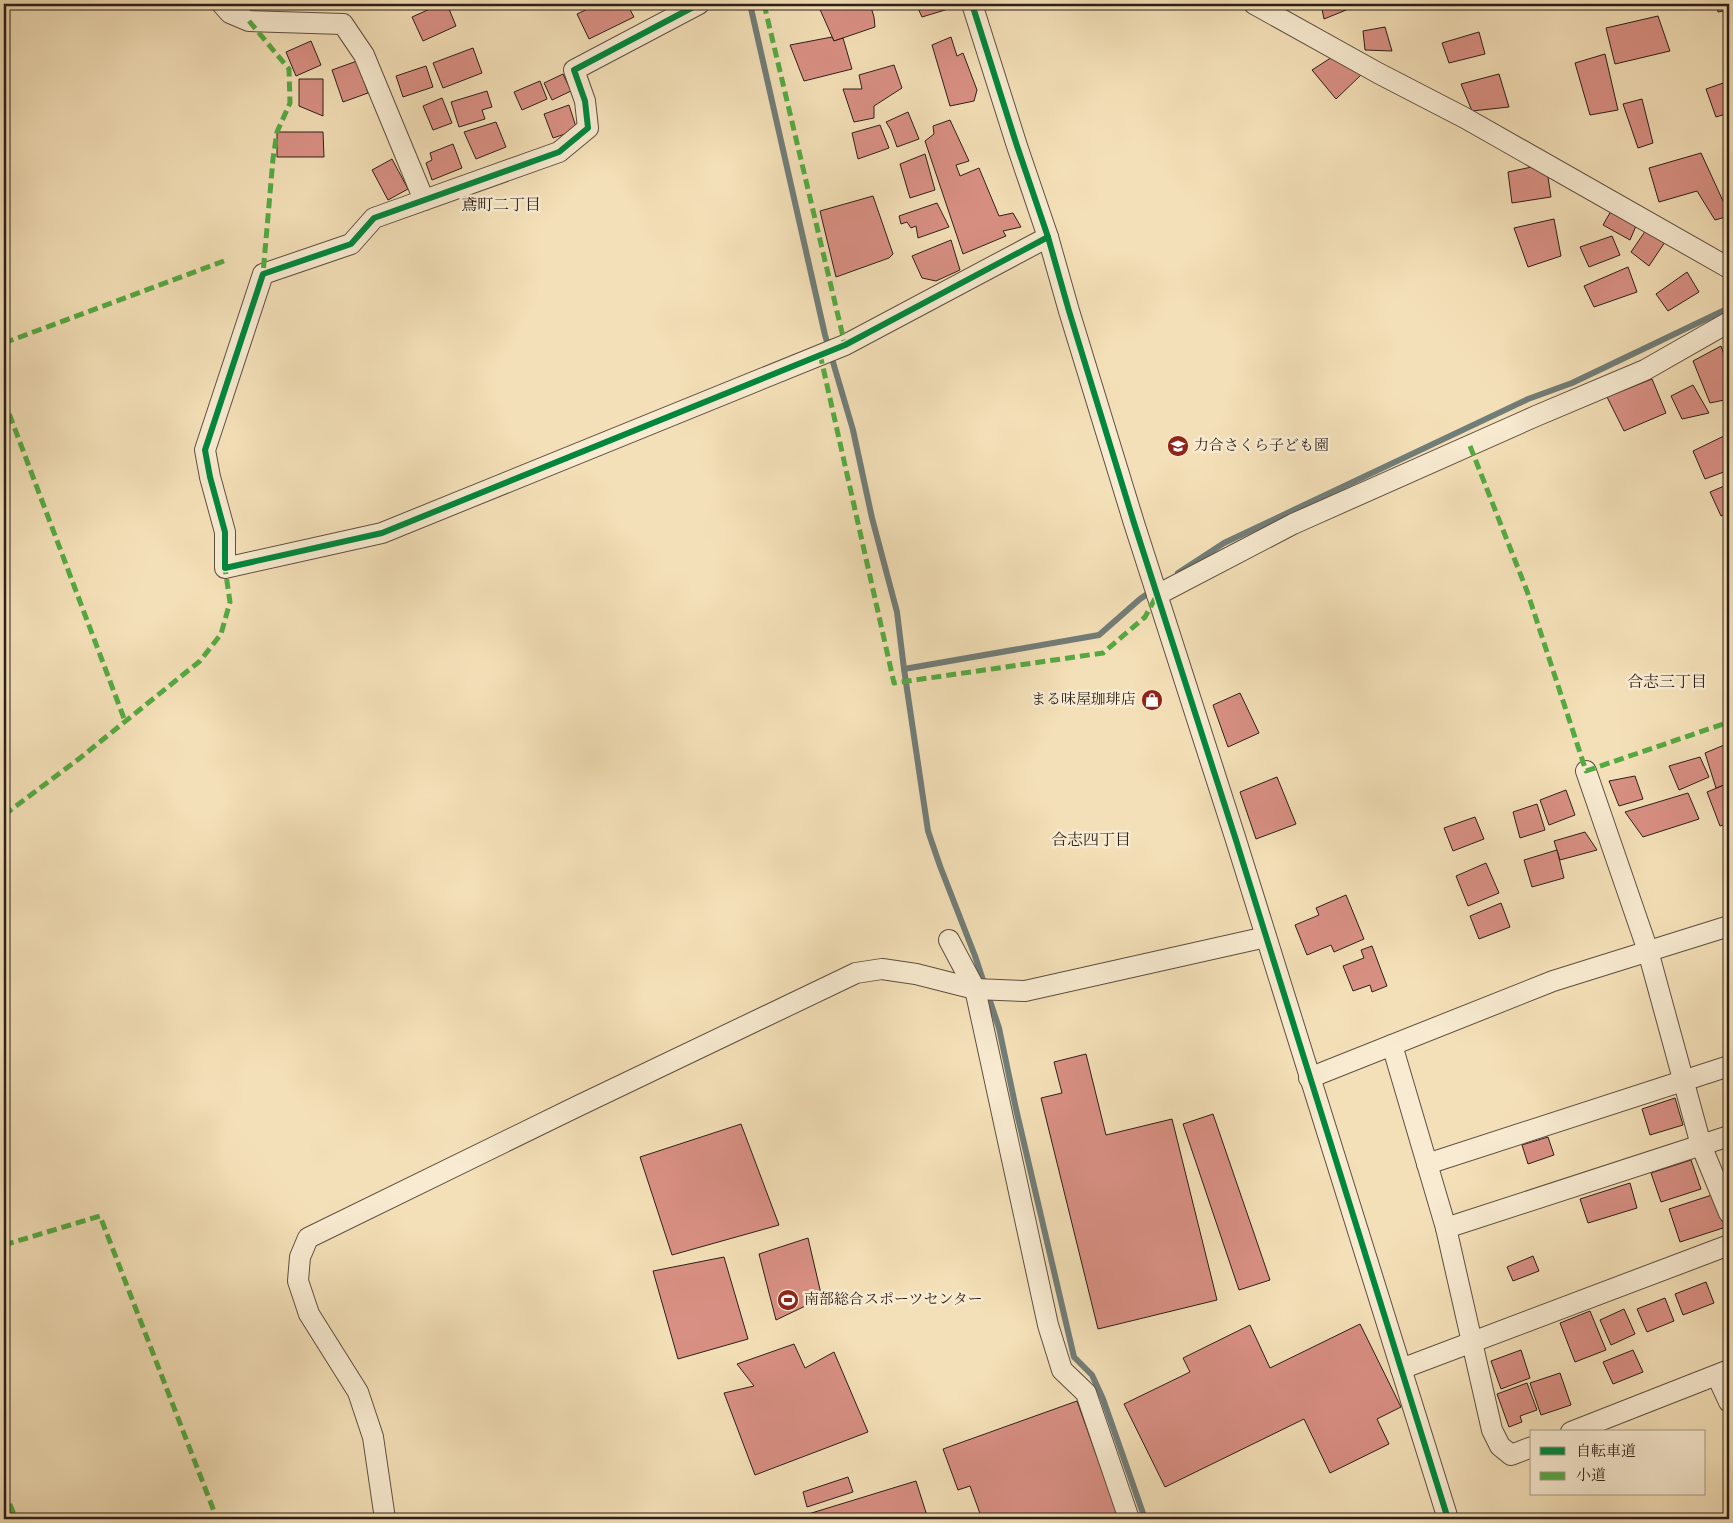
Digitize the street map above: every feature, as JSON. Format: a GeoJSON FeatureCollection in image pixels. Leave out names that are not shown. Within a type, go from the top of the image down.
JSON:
{"type":"FeatureCollection","features":[{"type":"Feature","properties":{"kind":"street"},"geometry":{"type":"LineString","coordinates":[[222,4],[230,13],[249,21],[343,24],[364,55],[424,200]]}},
{"type":"Feature","properties":{"kind":"street"},"geometry":{"type":"LineString","coordinates":[[699,4],[574,70],[585,101],[588,128],[559,152],[374,218],[351,244],[263,274],[205,450],[210,477],[225,532],[225,568],[382,533],[845,345],[1048,237]]}},
{"type":"Feature","properties":{"kind":"street"},"geometry":{"type":"LineString","coordinates":[[972,4],[1048,237],[1157,595],[1448,1519]]}},
{"type":"Feature","properties":{"kind":"street"},"geometry":{"type":"LineString","coordinates":[[1258,5],[1378,73],[1465,118],[1729,268]]}},
{"type":"Feature","properties":{"kind":"street"},"geometry":{"type":"LineString","coordinates":[[1157,595],[1293,524],[1536,416],[1645,370],[1729,322]]}},
{"type":"Feature","properties":{"kind":"street"},"geometry":{"type":"LineString","coordinates":[[1586,771],[1648,951],[1701,1145],[1729,1213]]}},
{"type":"Feature","properties":{"kind":"street"},"geometry":{"type":"LineString","coordinates":[[1309,1078],[1554,981],[1729,926]]}},
{"type":"Feature","properties":{"kind":"street"},"geometry":{"type":"LineString","coordinates":[[385,1519],[373,1437],[358,1392],[309,1314],[298,1281],[300,1257],[308,1238],[856,973],[882,969],[916,974],[975,989],[1025,991],[1266,937]]}},
{"type":"Feature","properties":{"kind":"street"},"geometry":{"type":"LineString","coordinates":[[949,940],[975,989],[1048,1325],[1062,1370],[1086,1393],[1129,1519]]}},
{"type":"Feature","properties":{"kind":"street"},"geometry":{"type":"LineString","coordinates":[[1392,1045],[1446,1228],[1492,1430],[1500,1446],[1512,1455],[1530,1448]]}},
{"type":"Feature","properties":{"kind":"street"},"geometry":{"type":"LineString","coordinates":[[1427,1164],[1729,1066]]}},
{"type":"Feature","properties":{"kind":"street"},"geometry":{"type":"LineString","coordinates":[[1446,1228],[1729,1136]]}},
{"type":"Feature","properties":{"kind":"street"},"geometry":{"type":"LineString","coordinates":[[1401,1368],[1729,1246]]}},
{"type":"Feature","properties":{"kind":"street"},"geometry":{"type":"LineString","coordinates":[[1576,1430],[1723,1373],[1729,1402]]}},
{"type":"Feature","properties":{"kind":"building"},"geometry":{"type":"Polygon","coordinates":[[[441,4],[447,4],[456,26],[423,41],[412,17],[441,4]]]}},
{"type":"Feature","properties":{"kind":"building"},"geometry":{"type":"Polygon","coordinates":[[[598,4],[627,4],[634,17],[589,39],[577,14],[598,4]]]}},
{"type":"Feature","properties":{"kind":"building"},"geometry":{"type":"Polygon","coordinates":[[[870,4],[875,27],[834,41],[818,5],[870,4]]]}},
{"type":"Feature","properties":{"kind":"building"},"geometry":{"type":"Polygon","coordinates":[[[916,4],[954,4],[955,7],[922,17],[916,4]]]}},
{"type":"Feature","properties":{"kind":"building"},"geometry":{"type":"Polygon","coordinates":[[[1321,4],[1361,4],[1324,19],[1321,4]]]}},
{"type":"Feature","properties":{"kind":"building"},"geometry":{"type":"Polygon","coordinates":[[[1716,4],[1729,4],[1729,10],[1718,12],[1716,4]]]}},
{"type":"Feature","properties":{"kind":"building"},"geometry":{"type":"Polygon","coordinates":[[[1658,16],[1670,51],[1615,64],[1606,28],[1658,16]]]}},
{"type":"Feature","properties":{"kind":"building"},"geometry":{"type":"Polygon","coordinates":[[[1385,27],[1392,51],[1365,50],[1363,31],[1385,27]]]}},
{"type":"Feature","properties":{"kind":"building"},"geometry":{"type":"Polygon","coordinates":[[[1479,32],[1485,54],[1449,63],[1442,43],[1479,32]]]}},
{"type":"Feature","properties":{"kind":"building"},"geometry":{"type":"Polygon","coordinates":[[[832,37],[834,41],[843,38],[852,69],[804,81],[790,45],[832,37]]]}},
{"type":"Feature","properties":{"kind":"building"},"geometry":{"type":"Polygon","coordinates":[[[951,37],[957,56],[963,53],[977,90],[974,101],[950,106],[932,45],[951,37]]]}},
{"type":"Feature","properties":{"kind":"building"},"geometry":{"type":"Polygon","coordinates":[[[311,41],[321,65],[296,76],[286,52],[311,41]]]}},
{"type":"Feature","properties":{"kind":"building"},"geometry":{"type":"Polygon","coordinates":[[[473,48],[482,73],[443,88],[433,63],[473,48]]]}},
{"type":"Feature","properties":{"kind":"building"},"geometry":{"type":"Polygon","coordinates":[[[1340,52],[1362,74],[1336,99],[1312,70],[1340,52]]]}},
{"type":"Feature","properties":{"kind":"building"},"geometry":{"type":"Polygon","coordinates":[[[1605,54],[1618,110],[1590,115],[1575,63],[1605,54]]]}},
{"type":"Feature","properties":{"kind":"building"},"geometry":{"type":"Polygon","coordinates":[[[357,61],[368,93],[343,102],[332,70],[357,61]]]}},
{"type":"Feature","properties":{"kind":"building"},"geometry":{"type":"Polygon","coordinates":[[[894,65],[902,88],[874,106],[874,118],[854,122],[843,89],[862,89],[859,75],[894,65]]]}},
{"type":"Feature","properties":{"kind":"building"},"geometry":{"type":"Polygon","coordinates":[[[426,66],[433,87],[403,97],[396,76],[426,66]]]}},
{"type":"Feature","properties":{"kind":"building"},"geometry":{"type":"Polygon","coordinates":[[[563,74],[571,91],[552,100],[544,83],[563,74]]]}},
{"type":"Feature","properties":{"kind":"building"},"geometry":{"type":"Polygon","coordinates":[[[1499,74],[1509,107],[1472,111],[1461,84],[1499,74]]]}},
{"type":"Feature","properties":{"kind":"building"},"geometry":{"type":"Polygon","coordinates":[[[299,79],[323,79],[323,116],[299,106],[299,79]]]}},
{"type":"Feature","properties":{"kind":"building"},"geometry":{"type":"Polygon","coordinates":[[[540,81],[547,99],[522,110],[514,92],[540,81]]]}},
{"type":"Feature","properties":{"kind":"building"},"geometry":{"type":"Polygon","coordinates":[[[1729,81],[1729,113],[1716,117],[1706,89],[1729,81]]]}},
{"type":"Feature","properties":{"kind":"building"},"geometry":{"type":"Polygon","coordinates":[[[487,91],[492,107],[482,110],[485,119],[459,127],[451,102],[487,91]]]}},
{"type":"Feature","properties":{"kind":"building"},"geometry":{"type":"Polygon","coordinates":[[[442,98],[452,123],[433,130],[423,106],[442,98]]]}},
{"type":"Feature","properties":{"kind":"building"},"geometry":{"type":"Polygon","coordinates":[[[1642,99],[1653,143],[1638,148],[1623,104],[1642,99]]]}},
{"type":"Feature","properties":{"kind":"building"},"geometry":{"type":"Polygon","coordinates":[[[569,105],[577,130],[553,138],[544,114],[569,105]]]}},
{"type":"Feature","properties":{"kind":"building"},"geometry":{"type":"Polygon","coordinates":[[[908,112],[919,139],[897,147],[886,122],[908,112]]]}},
{"type":"Feature","properties":{"kind":"building"},"geometry":{"type":"Polygon","coordinates":[[[950,120],[969,161],[956,165],[960,176],[979,168],[999,216],[1013,213],[1021,227],[1003,231],[1006,236],[963,254],[925,141],[934,134],[933,126],[950,120]]]}},
{"type":"Feature","properties":{"kind":"building"},"geometry":{"type":"Polygon","coordinates":[[[496,122],[506,147],[476,159],[464,132],[496,122]]]}},
{"type":"Feature","properties":{"kind":"building"},"geometry":{"type":"Polygon","coordinates":[[[880,125],[889,148],[858,159],[852,133],[880,125]]]}},
{"type":"Feature","properties":{"kind":"building"},"geometry":{"type":"Polygon","coordinates":[[[277,132],[323,132],[324,157],[277,157],[277,132]]]}},
{"type":"Feature","properties":{"kind":"building"},"geometry":{"type":"Polygon","coordinates":[[[453,144],[462,168],[432,180],[426,163],[432,160],[430,153],[453,144]]]}},
{"type":"Feature","properties":{"kind":"building"},"geometry":{"type":"Polygon","coordinates":[[[1701,153],[1729,216],[1715,220],[1697,191],[1659,202],[1649,168],[1701,153]]]}},
{"type":"Feature","properties":{"kind":"building"},"geometry":{"type":"Polygon","coordinates":[[[925,154],[935,190],[910,198],[900,164],[925,154]]]}},
{"type":"Feature","properties":{"kind":"building"},"geometry":{"type":"Polygon","coordinates":[[[392,159],[408,189],[388,200],[372,170],[392,159]]]}},
{"type":"Feature","properties":{"kind":"building"},"geometry":{"type":"Polygon","coordinates":[[[1546,164],[1551,197],[1512,203],[1508,172],[1546,164]]]}},
{"type":"Feature","properties":{"kind":"building"},"geometry":{"type":"Polygon","coordinates":[[[873,196],[893,254],[889,258],[836,277],[820,211],[873,196]]]}},
{"type":"Feature","properties":{"kind":"building"},"geometry":{"type":"Polygon","coordinates":[[[937,203],[949,227],[918,238],[916,226],[911,228],[907,222],[901,224],[899,216],[937,203]]]}},
{"type":"Feature","properties":{"kind":"building"},"geometry":{"type":"Polygon","coordinates":[[[1611,211],[1636,226],[1630,240],[1603,225],[1611,211]]]}},
{"type":"Feature","properties":{"kind":"building"},"geometry":{"type":"Polygon","coordinates":[[[1554,219],[1561,256],[1528,267],[1514,228],[1554,219]]]}},
{"type":"Feature","properties":{"kind":"building"},"geometry":{"type":"Polygon","coordinates":[[[1646,230],[1665,242],[1649,266],[1631,252],[1646,230]]]}},
{"type":"Feature","properties":{"kind":"building"},"geometry":{"type":"Polygon","coordinates":[[[1612,236],[1620,255],[1589,267],[1580,247],[1612,236]]]}},
{"type":"Feature","properties":{"kind":"building"},"geometry":{"type":"Polygon","coordinates":[[[951,240],[960,270],[936,281],[922,278],[912,256],[951,240]]]}},
{"type":"Feature","properties":{"kind":"building"},"geometry":{"type":"Polygon","coordinates":[[[1628,267],[1637,292],[1594,307],[1584,286],[1628,267]]]}},
{"type":"Feature","properties":{"kind":"building"},"geometry":{"type":"Polygon","coordinates":[[[1687,272],[1699,292],[1668,311],[1656,294],[1687,272]]]}},
{"type":"Feature","properties":{"kind":"building"},"geometry":{"type":"Polygon","coordinates":[[[1721,346],[1729,369],[1729,399],[1710,403],[1693,361],[1721,346]]]}},
{"type":"Feature","properties":{"kind":"building"},"geometry":{"type":"Polygon","coordinates":[[[1652,379],[1666,413],[1624,431],[1607,397],[1652,379]]]}},
{"type":"Feature","properties":{"kind":"building"},"geometry":{"type":"Polygon","coordinates":[[[1693,385],[1709,413],[1682,419],[1671,396],[1693,385]]]}},
{"type":"Feature","properties":{"kind":"building"},"geometry":{"type":"Polygon","coordinates":[[[1726,435],[1729,443],[1729,470],[1705,479],[1693,451],[1726,435]]]}},
{"type":"Feature","properties":{"kind":"building"},"geometry":{"type":"Polygon","coordinates":[[[1729,484],[1729,512],[1721,516],[1710,492],[1729,484]]]}},
{"type":"Feature","properties":{"kind":"building"},"geometry":{"type":"Polygon","coordinates":[[[1240,693],[1259,733],[1228,747],[1213,705],[1240,693]]]}},
{"type":"Feature","properties":{"kind":"building"},"geometry":{"type":"Polygon","coordinates":[[[1729,743],[1729,783],[1716,788],[1705,753],[1729,743]]]}},
{"type":"Feature","properties":{"kind":"building"},"geometry":{"type":"Polygon","coordinates":[[[1700,757],[1709,777],[1679,790],[1669,766],[1700,757]]]}},
{"type":"Feature","properties":{"kind":"building"},"geometry":{"type":"Polygon","coordinates":[[[1635,776],[1643,799],[1619,806],[1609,781],[1635,776]]]}},
{"type":"Feature","properties":{"kind":"building"},"geometry":{"type":"Polygon","coordinates":[[[1277,777],[1296,824],[1256,839],[1240,792],[1277,777]]]}},
{"type":"Feature","properties":{"kind":"building"},"geometry":{"type":"Polygon","coordinates":[[[1729,783],[1729,823],[1720,826],[1707,792],[1729,783]]]}},
{"type":"Feature","properties":{"kind":"building"},"geometry":{"type":"Polygon","coordinates":[[[1566,790],[1575,815],[1549,825],[1540,800],[1566,790]]]}},
{"type":"Feature","properties":{"kind":"building"},"geometry":{"type":"Polygon","coordinates":[[[1688,793],[1699,819],[1643,837],[1625,812],[1688,793]]]}},
{"type":"Feature","properties":{"kind":"building"},"geometry":{"type":"Polygon","coordinates":[[[1537,804],[1545,830],[1520,838],[1513,812],[1537,804]]]}},
{"type":"Feature","properties":{"kind":"building"},"geometry":{"type":"Polygon","coordinates":[[[1475,817],[1484,839],[1453,851],[1444,828],[1475,817]]]}},
{"type":"Feature","properties":{"kind":"building"},"geometry":{"type":"Polygon","coordinates":[[[1585,832],[1597,850],[1560,860],[1554,841],[1585,832]]]}},
{"type":"Feature","properties":{"kind":"building"},"geometry":{"type":"Polygon","coordinates":[[[1557,850],[1564,878],[1532,887],[1524,860],[1557,850]]]}},
{"type":"Feature","properties":{"kind":"building"},"geometry":{"type":"Polygon","coordinates":[[[1486,863],[1499,893],[1468,906],[1456,876],[1486,863]]]}},
{"type":"Feature","properties":{"kind":"building"},"geometry":{"type":"Polygon","coordinates":[[[1346,895],[1364,939],[1334,952],[1331,945],[1307,955],[1295,925],[1319,915],[1316,908],[1346,895]]]}},
{"type":"Feature","properties":{"kind":"building"},"geometry":{"type":"Polygon","coordinates":[[[1501,903],[1510,927],[1479,939],[1470,916],[1501,903]]]}},
{"type":"Feature","properties":{"kind":"building"},"geometry":{"type":"Polygon","coordinates":[[[1372,946],[1387,986],[1372,992],[1370,985],[1353,991],[1343,966],[1364,958],[1361,950],[1372,946]]]}},
{"type":"Feature","properties":{"kind":"building"},"geometry":{"type":"Polygon","coordinates":[[[1086,1054],[1106,1135],[1172,1119],[1217,1300],[1098,1329],[1041,1098],[1062,1093],[1054,1062],[1086,1054]]]}},
{"type":"Feature","properties":{"kind":"building"},"geometry":{"type":"Polygon","coordinates":[[[1675,1098],[1683,1125],[1650,1135],[1642,1109],[1675,1098]]]}},
{"type":"Feature","properties":{"kind":"building"},"geometry":{"type":"Polygon","coordinates":[[[1213,1114],[1270,1280],[1239,1290],[1183,1124],[1213,1114]]]}},
{"type":"Feature","properties":{"kind":"building"},"geometry":{"type":"Polygon","coordinates":[[[741,1124],[779,1225],[672,1255],[640,1157],[741,1124]]]}},
{"type":"Feature","properties":{"kind":"building"},"geometry":{"type":"Polygon","coordinates":[[[1548,1137],[1554,1155],[1528,1164],[1522,1145],[1548,1137]]]}},
{"type":"Feature","properties":{"kind":"building"},"geometry":{"type":"Polygon","coordinates":[[[1691,1160],[1701,1189],[1661,1202],[1651,1173],[1691,1160]]]}},
{"type":"Feature","properties":{"kind":"building"},"geometry":{"type":"Polygon","coordinates":[[[1630,1183],[1637,1208],[1588,1223],[1580,1199],[1630,1183]]]}},
{"type":"Feature","properties":{"kind":"building"},"geometry":{"type":"Polygon","coordinates":[[[1715,1194],[1726,1227],[1680,1242],[1669,1209],[1715,1194]]]}},
{"type":"Feature","properties":{"kind":"building"},"geometry":{"type":"Polygon","coordinates":[[[808,1238],[822,1298],[776,1320],[759,1254],[808,1238]]]}},
{"type":"Feature","properties":{"kind":"building"},"geometry":{"type":"Polygon","coordinates":[[[1533,1256],[1539,1271],[1513,1281],[1507,1267],[1533,1256]]]}},
{"type":"Feature","properties":{"kind":"building"},"geometry":{"type":"Polygon","coordinates":[[[724,1257],[748,1339],[678,1359],[653,1271],[724,1257]]]}},
{"type":"Feature","properties":{"kind":"building"},"geometry":{"type":"Polygon","coordinates":[[[1706,1282],[1714,1303],[1683,1315],[1675,1294],[1706,1282]]]}},
{"type":"Feature","properties":{"kind":"building"},"geometry":{"type":"Polygon","coordinates":[[[1665,1298],[1674,1321],[1647,1332],[1637,1309],[1665,1298]]]}},
{"type":"Feature","properties":{"kind":"building"},"geometry":{"type":"Polygon","coordinates":[[[1624,1309],[1635,1334],[1611,1345],[1600,1320],[1624,1309]]]}},
{"type":"Feature","properties":{"kind":"building"},"geometry":{"type":"Polygon","coordinates":[[[1590,1311],[1606,1350],[1575,1362],[1560,1323],[1590,1311]]]}},
{"type":"Feature","properties":{"kind":"building"},"geometry":{"type":"Polygon","coordinates":[[[1360,1324],[1401,1407],[1377,1419],[1389,1444],[1330,1473],[1304,1419],[1165,1487],[1124,1404],[1190,1372],[1183,1358],[1250,1325],[1270,1368],[1360,1324]]]}},
{"type":"Feature","properties":{"kind":"building"},"geometry":{"type":"Polygon","coordinates":[[[794,1344],[805,1368],[834,1352],[868,1432],[755,1475],[724,1393],[754,1386],[737,1364],[794,1344]]]}},
{"type":"Feature","properties":{"kind":"building"},"geometry":{"type":"Polygon","coordinates":[[[1521,1350],[1530,1378],[1501,1389],[1491,1361],[1521,1350]]]}},
{"type":"Feature","properties":{"kind":"building"},"geometry":{"type":"Polygon","coordinates":[[[1633,1350],[1643,1372],[1613,1384],[1603,1362],[1633,1350]]]}},
{"type":"Feature","properties":{"kind":"building"},"geometry":{"type":"Polygon","coordinates":[[[1560,1373],[1571,1405],[1541,1415],[1530,1383],[1560,1373]]]}},
{"type":"Feature","properties":{"kind":"building"},"geometry":{"type":"Polygon","coordinates":[[[1527,1383],[1537,1410],[1520,1416],[1522,1422],[1509,1427],[1497,1394],[1527,1383]]]}},
{"type":"Feature","properties":{"kind":"building"},"geometry":{"type":"Polygon","coordinates":[[[1077,1401],[1119,1519],[982,1519],[970,1486],[958,1490],[943,1449],[1077,1401]]]}},
{"type":"Feature","properties":{"kind":"building"},"geometry":{"type":"Polygon","coordinates":[[[848,1477],[853,1492],[807,1507],[803,1492],[848,1477]]]}},
{"type":"Feature","properties":{"kind":"building"},"geometry":{"type":"Polygon","coordinates":[[[916,1481],[928,1519],[792,1519],[916,1481]]]}},
{"type":"Feature","properties":{"kind":"waterway"},"geometry":{"type":"LineString","coordinates":[[750,4],[825,335],[853,430],[872,518],[897,612],[928,831],[975,956],[999,1028],[1074,1357],[1092,1375],[1103,1399],[1145,1519]]}},
{"type":"Feature","properties":{"kind":"waterway"},"geometry":{"type":"LineString","coordinates":[[1178,573],[1224,543],[1528,399],[1572,383],[1729,308]]}},
{"type":"Feature","properties":{"kind":"waterway"},"geometry":{"type":"LineString","coordinates":[[904,669],[1099,635],[1153,590]]}},
{"type":"Feature","properties":{"kind":"marked path"},"geometry":{"type":"LineString","coordinates":[[764,4],[845,345]]}},
{"type":"Feature","properties":{"kind":"marked path"},"geometry":{"type":"LineString","coordinates":[[249,21],[289,69],[290,103],[277,132],[263,274]]}},
{"type":"Feature","properties":{"kind":"marked path"},"geometry":{"type":"LineString","coordinates":[[4,343],[224,261]]}},
{"type":"Feature","properties":{"kind":"marked path"},"geometry":{"type":"LineString","coordinates":[[820,354],[894,683],[1103,653],[1145,617],[1157,595]]}},
{"type":"Feature","properties":{"kind":"marked path"},"geometry":{"type":"LineString","coordinates":[[4,400],[125,721]]}},
{"type":"Feature","properties":{"kind":"marked path"},"geometry":{"type":"LineString","coordinates":[[1470,446],[1527,591],[1586,771],[1729,722]]}},
{"type":"Feature","properties":{"kind":"marked path"},"geometry":{"type":"LineString","coordinates":[[4,815],[80,758],[200,661],[221,634],[230,602],[225,568]]}},
{"type":"Feature","properties":{"kind":"marked path"},"geometry":{"type":"LineString","coordinates":[[4,1245],[100,1216],[217,1519]]}},
{"type":"Feature","properties":{"kind":"marked path"},"geometry":{"type":"LineString","coordinates":[[4,1490],[16,1519]]}},
{"type":"Feature","properties":{"kind":"cycle path"},"geometry":{"type":"LineString","coordinates":[[699,4],[574,70],[585,101],[588,128],[559,152],[374,218],[351,244],[263,274],[205,450],[210,477],[225,532],[225,568],[382,533],[845,345],[1048,237]]}},
{"type":"Feature","properties":{"kind":"cycle path"},"geometry":{"type":"LineString","coordinates":[[972,4],[1048,237],[1134,523],[1235,837],[1448,1519]]}},
{"type":"Feature","properties":{"kind":"place","name":"力合さくら子ども園"},"geometry":{"type":"Point","coordinates":[1178,446]}},
{"type":"Feature","properties":{"kind":"place","name":"まる味屋珈琲店"},"geometry":{"type":"Point","coordinates":[1152,700]}},
{"type":"Feature","properties":{"kind":"place","name":"南部総合スポーツセンター"},"geometry":{"type":"Point","coordinates":[788,1300]}},
{"type":"Feature","properties":{"kind":"district","name":"鳶町二丁目"},"geometry":{"type":"Point","coordinates":[501,206]}},
{"type":"Feature","properties":{"kind":"district","name":"合志三丁目"},"geometry":{"type":"Point","coordinates":[1667,683]}},
{"type":"Feature","properties":{"kind":"district","name":"合志四丁目"},"geometry":{"type":"Point","coordinates":[1091,841]}}]}
